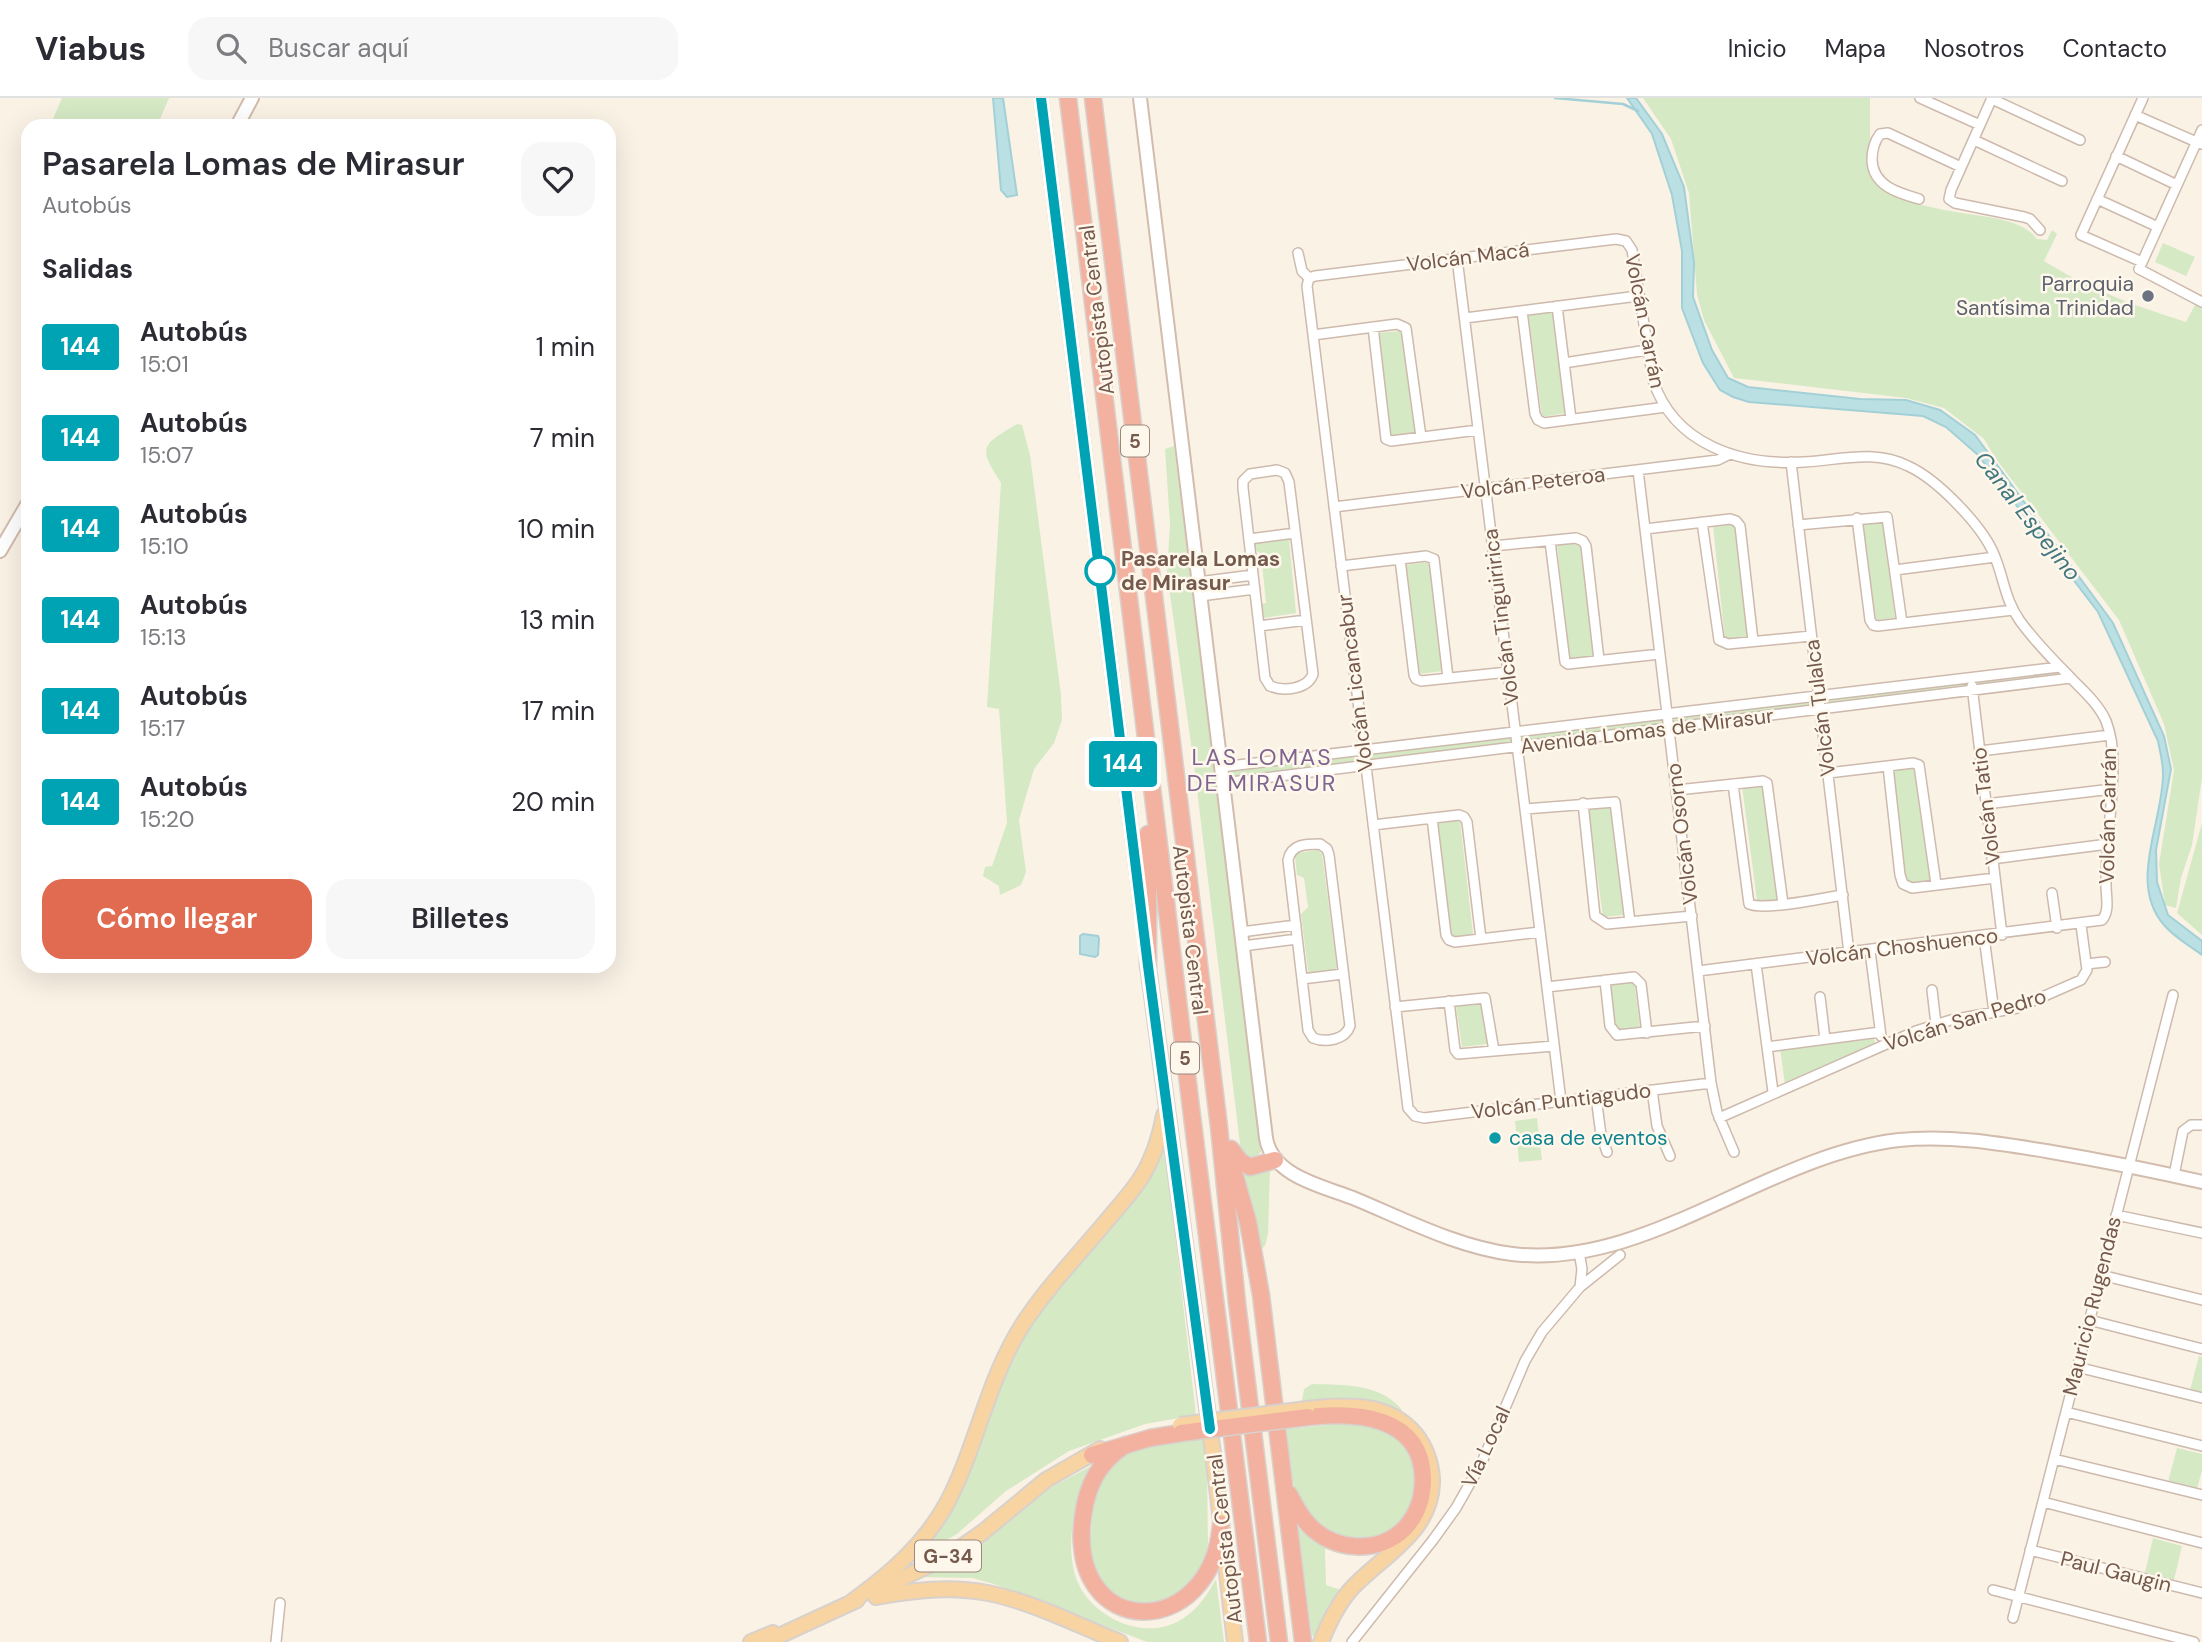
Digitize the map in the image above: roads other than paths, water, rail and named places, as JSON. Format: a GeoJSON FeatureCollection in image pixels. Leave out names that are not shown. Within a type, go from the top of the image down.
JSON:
{"type":"FeatureCollection","features":[{"type":"Feature","properties":{"kind":"highway","name":"Autopista Central"},"geometry":{"type":"LineString","coordinates":[[1068,98],[1258,1642]]}},
{"type":"Feature","properties":{"kind":"highway","name":"Autopista Central"},"geometry":{"type":"LineString","coordinates":[[1093,98],[1219,1126],[1279,1642]]}},
{"type":"Feature","properties":{"kind":"highway"},"geometry":{"type":"LineString","coordinates":[[1146,740],[1148,966]]}},
{"type":"Feature","properties":{"kind":"highway"},"geometry":{"type":"LineString","coordinates":[[1219,1126],[1230,1148],[1243,1164],[1254,1167],[1275,1160]]}},
{"type":"Feature","properties":{"kind":"highway"},"geometry":{"type":"LineString","coordinates":[[1219,1126],[1252,1237],[1304,1642]]}},
{"type":"Feature","properties":{"kind":"highway"},"geometry":{"type":"LineString","coordinates":[[1092,1455],[1181,1429],[1308,1413],[1362,1416],[1382,1421],[1398,1430],[1415,1450],[1421,1465],[1422,1490],[1418,1506],[1406,1527],[1389,1540],[1370,1546],[1347,1546],[1323,1537],[1310,1526],[1300,1515],[1284,1480]]}},
{"type":"Feature","properties":{"kind":"highway"},"geometry":{"type":"LineString","coordinates":[[1125,1445],[1110,1456],[1095,1475],[1084,1512],[1081,1538],[1083,1561],[1088,1580],[1101,1599],[1125,1614],[1142,1618],[1168,1615],[1184,1607],[1200,1592],[1212,1570],[1221,1524]]}},
{"type":"Feature","properties":{"kind":"main road"},"geometry":{"type":"LineString","coordinates":[[1148,966],[1235,1642]]}},
{"type":"Feature","properties":{"kind":"main road"},"geometry":{"type":"LineString","coordinates":[[850,1603],[897,1566],[937,1520],[957,1481],[995,1381],[1015,1338],[1042,1298],[1141,1178],[1159,1138],[1166,1101]]}},
{"type":"Feature","properties":{"kind":"main road"},"geometry":{"type":"LineString","coordinates":[[1308,1413],[1363,1407],[1390,1415],[1405,1424],[1416,1436],[1429,1460],[1432,1477],[1429,1503],[1418,1526],[1345,1597],[1331,1618],[1321,1642]]}},
{"type":"Feature","properties":{"kind":"main road"},"geometry":{"type":"LineString","coordinates":[[1092,1455],[1123,1438],[1181,1429]]}},
{"type":"Feature","properties":{"kind":"main road","name":"G-34"},"geometry":{"type":"LineString","coordinates":[[766,1642],[950,1555],[983,1532],[1046,1480],[1092,1455]]}},
{"type":"Feature","properties":{"kind":"main road"},"geometry":{"type":"LineString","coordinates":[[850,1603],[926,1589],[986,1592],[1120,1642]]}},
{"type":"Feature","properties":{"kind":"main road","name":"G-34"},"geometry":{"type":"LineString","coordinates":[[751,1642],[811,1620]]}},
{"type":"Feature","properties":{"kind":"street"},"geometry":{"type":"LineString","coordinates":[[241,119],[252,98]]}},
{"type":"Feature","properties":{"kind":"street"},"geometry":{"type":"LineString","coordinates":[[1041,98],[1148,966]]}},
{"type":"Feature","properties":{"kind":"street"},"geometry":{"type":"LineString","coordinates":[[1140,98],[1266,1138],[1275,1160],[1302,1177],[1473,1246],[1532,1256],[1579,1252],[1607,1246],[1644,1233],[1815,1160],[1883,1142],[1926,1138],[1967,1139],[2129,1166],[2202,1182]]}},
{"type":"Feature","properties":{"kind":"street"},"geometry":{"type":"LineString","coordinates":[[1920,98],[1980,125]]}},
{"type":"Feature","properties":{"kind":"street"},"geometry":{"type":"LineString","coordinates":[[2143,98],[2081,235],[2202,302]]}},
{"type":"Feature","properties":{"kind":"street"},"geometry":{"type":"LineString","coordinates":[[2040,230],[2030,219],[2024,217],[1951,202],[1951,190],[1961,167],[1992,99],[2080,140]]}},
{"type":"Feature","properties":{"kind":"street"},"geometry":{"type":"LineString","coordinates":[[2135,115],[2199,143]]}},
{"type":"Feature","properties":{"kind":"street"},"geometry":{"type":"LineString","coordinates":[[2141,266],[2199,143],[2202,130]]}},
{"type":"Feature","properties":{"kind":"street"},"geometry":{"type":"LineString","coordinates":[[1919,200],[1885,186],[1873,171],[1873,148],[1880,134],[1888,133],[1961,167]]}},
{"type":"Feature","properties":{"kind":"street"},"geometry":{"type":"LineString","coordinates":[[1974,140],[2062,181]]}},
{"type":"Feature","properties":{"kind":"street"},"geometry":{"type":"LineString","coordinates":[[2116,156],[2178,184]]}},
{"type":"Feature","properties":{"kind":"street"},"geometry":{"type":"LineString","coordinates":[[2097,200],[2158,227]]}},
{"type":"Feature","properties":{"kind":"street","name":"Volcán Macá"},"geometry":{"type":"LineString","coordinates":[[1309,278],[1616,239],[1626,241]]}},
{"type":"Feature","properties":{"kind":"street","name":"Volcán Carrán"},"geometry":{"type":"LineString","coordinates":[[1626,241],[1632,250],[1653,380],[1666,407],[1677,422],[1694,437],[1730,454],[1791,462],[1860,456],[1881,457],[1904,464],[1928,478],[1974,523],[1995,556],[2005,593],[2013,610],[2027,630],[2097,706],[2110,734],[2113,763],[2105,918]]}},
{"type":"Feature","properties":{"kind":"street","name":"Volcán Licancabur"},"geometry":{"type":"LineString","coordinates":[[1298,253],[1302,271],[1309,278],[1307,286],[1395,1007],[1407,1104],[1412,1114]]}},
{"type":"Feature","properties":{"kind":"street","name":"Volcán Tinguiririca"},"geometry":{"type":"LineString","coordinates":[[1457,258],[1561,1101]]}},
{"type":"Feature","properties":{"kind":"street"},"geometry":{"type":"LineString","coordinates":[[1465,318],[1638,296]]}},
{"type":"Feature","properties":{"kind":"street"},"geometry":{"type":"LineString","coordinates":[[1557,306],[1571,419]]}},
{"type":"Feature","properties":{"kind":"street"},"geometry":{"type":"LineString","coordinates":[[1522,311],[1536,418],[1544,423],[1666,407]]}},
{"type":"Feature","properties":{"kind":"street"},"geometry":{"type":"LineString","coordinates":[[1313,335],[1401,325],[1407,330],[1422,437]]}},
{"type":"Feature","properties":{"kind":"street"},"geometry":{"type":"LineString","coordinates":[[1373,327],[1385,438],[1391,441],[1478,430]]}},
{"type":"Feature","properties":{"kind":"street"},"geometry":{"type":"LineString","coordinates":[[1564,363],[1647,350]]}},
{"type":"Feature","properties":{"kind":"street","name":"Volcán Peteroa"},"geometry":{"type":"LineString","coordinates":[[1334,507],[1718,460],[1730,454]]}},
{"type":"Feature","properties":{"kind":"street","name":"Volcán Tulalca"},"geometry":{"type":"LineString","coordinates":[[1791,462],[1849,953]]}},
{"type":"Feature","properties":{"kind":"street"},"geometry":{"type":"LineString","coordinates":[[1277,470],[1287,476],[1295,533],[1312,678],[1305,685],[1273,688],[1266,681],[1259,626],[1242,485],[1247,476],[1277,470]]}},
{"type":"Feature","properties":{"kind":"street","name":"Volcán Osorno"},"geometry":{"type":"LineString","coordinates":[[1637,470],[1712,1083],[1719,1118],[1734,1152]]}},
{"type":"Feature","properties":{"kind":"street"},"geometry":{"type":"LineString","coordinates":[[0,551],[21,515]]}},
{"type":"Feature","properties":{"kind":"street"},"geometry":{"type":"LineString","coordinates":[[1798,525],[1882,516],[1888,519],[1902,623]]}},
{"type":"Feature","properties":{"kind":"street"},"geometry":{"type":"LineString","coordinates":[[1857,518],[1871,622],[1878,626],[2013,610]]}},
{"type":"Feature","properties":{"kind":"street"},"geometry":{"type":"LineString","coordinates":[[1645,529],[1730,519],[1738,523],[1753,642]]}},
{"type":"Feature","properties":{"kind":"street"},"geometry":{"type":"LineString","coordinates":[[1702,522],[1717,636],[1724,644],[1811,636]]}},
{"type":"Feature","properties":{"kind":"street"},"geometry":{"type":"LineString","coordinates":[[1249,539],[1295,533]]}},
{"type":"Feature","properties":{"kind":"street"},"geometry":{"type":"LineString","coordinates":[[1493,546],[1576,538],[1583,541],[1586,546],[1599,660]]}},
{"type":"Feature","properties":{"kind":"street"},"geometry":{"type":"LineString","coordinates":[[1550,541],[1564,662],[1568,664],[1660,654]]}},
{"type":"Feature","properties":{"kind":"street"},"geometry":{"type":"LineString","coordinates":[[1341,565],[1426,556],[1435,561],[1448,678]]}},
{"type":"Feature","properties":{"kind":"street"},"geometry":{"type":"LineString","coordinates":[[1895,570],[1995,556]]}},
{"type":"Feature","properties":{"kind":"street"},"geometry":{"type":"LineString","coordinates":[[1400,559],[1415,677],[1421,681],[1508,672]]}},
{"type":"Feature","properties":{"kind":"street"},"geometry":{"type":"LineString","coordinates":[[1198,582],[1253,575]]}},
{"type":"Feature","properties":{"kind":"street"},"geometry":{"type":"LineString","coordinates":[[1200,596],[1255,589]]}},
{"type":"Feature","properties":{"kind":"street"},"geometry":{"type":"LineString","coordinates":[[1259,626],[1307,620]]}},
{"type":"Feature","properties":{"kind":"street","name":"Avenida Lomas de Mirasur"},"geometry":{"type":"LineString","coordinates":[[1221,767],[2060,667]]}},
{"type":"Feature","properties":{"kind":"street","name":"Volcán Tatio"},"geometry":{"type":"LineString","coordinates":[[1971,677],[2002,934]]}},
{"type":"Feature","properties":{"kind":"street","name":"Avenida Lomas de Mirasur"},"geometry":{"type":"LineString","coordinates":[[1223,783],[2071,678]]}},
{"type":"Feature","properties":{"kind":"street"},"geometry":{"type":"LineString","coordinates":[[1980,751],[2110,734]]}},
{"type":"Feature","properties":{"kind":"street"},"geometry":{"type":"LineString","coordinates":[[1828,773],[1919,765],[1936,884]]}},
{"type":"Feature","properties":{"kind":"street"},"geometry":{"type":"LineString","coordinates":[[1888,766],[1903,884],[1912,888],[1995,878]]}},
{"type":"Feature","properties":{"kind":"street"},"geometry":{"type":"LineString","coordinates":[[1677,790],[1763,781],[1767,783],[1783,904]]}},
{"type":"Feature","properties":{"kind":"street"},"geometry":{"type":"LineString","coordinates":[[1733,784],[1749,904],[1783,904],[1843,895]]}},
{"type":"Feature","properties":{"kind":"street"},"geometry":{"type":"LineString","coordinates":[[1986,804],[2112,789]]}},
{"type":"Feature","properties":{"kind":"street"},"geometry":{"type":"LineString","coordinates":[[1525,809],[1613,801],[1616,804],[1630,922]]}},
{"type":"Feature","properties":{"kind":"street"},"geometry":{"type":"LineString","coordinates":[[1583,803],[1595,916],[1607,925],[1692,916]]}},
{"type":"Feature","properties":{"kind":"street"},"geometry":{"type":"LineString","coordinates":[[1373,825],[1458,815],[1466,820],[1481,939]]}},
{"type":"Feature","properties":{"kind":"street"},"geometry":{"type":"LineString","coordinates":[[1432,818],[1446,938],[1452,942],[1540,932]]}},
{"type":"Feature","properties":{"kind":"street"},"geometry":{"type":"LineString","coordinates":[[1320,844],[1327,849],[1329,855],[1343,974],[1349,1030],[1342,1037],[1321,1041],[1309,1033],[1297,939],[1289,856],[1296,847],[1320,844]]}},
{"type":"Feature","properties":{"kind":"street"},"geometry":{"type":"LineString","coordinates":[[1993,859],[2108,844]]}},
{"type":"Feature","properties":{"kind":"street"},"geometry":{"type":"LineString","coordinates":[[2052,893],[2057,928]]}},
{"type":"Feature","properties":{"kind":"street","name":"Volcán Choshuenco"},"geometry":{"type":"LineString","coordinates":[[1698,971],[2097,923],[2105,918]]}},
{"type":"Feature","properties":{"kind":"street"},"geometry":{"type":"LineString","coordinates":[[1241,932],[1296,925]]}},
{"type":"Feature","properties":{"kind":"street"},"geometry":{"type":"LineString","coordinates":[[2081,925],[2087,964],[2105,962]]}},
{"type":"Feature","properties":{"kind":"street"},"geometry":{"type":"LineString","coordinates":[[1984,937],[1994,1012]]}},
{"type":"Feature","properties":{"kind":"street"},"geometry":{"type":"LineString","coordinates":[[1243,946],[1297,939]]}},
{"type":"Feature","properties":{"kind":"street"},"geometry":{"type":"LineString","coordinates":[[1870,951],[1883,1044]]}},
{"type":"Feature","properties":{"kind":"street"},"geometry":{"type":"LineString","coordinates":[[1756,964],[1773,1093]]}},
{"type":"Feature","properties":{"kind":"street","name":"Volcán San Pedro"},"geometry":{"type":"LineString","coordinates":[[1719,1118],[1883,1044],[1936,1024],[2017,1008],[2081,980],[2087,973],[2087,964]]}},
{"type":"Feature","properties":{"kind":"street"},"geometry":{"type":"LineString","coordinates":[[1302,979],[1343,974]]}},
{"type":"Feature","properties":{"kind":"street"},"geometry":{"type":"LineString","coordinates":[[1547,987],[1631,977],[1640,981],[1647,1033]]}},
{"type":"Feature","properties":{"kind":"street"},"geometry":{"type":"LineString","coordinates":[[1605,980],[1613,1031],[1623,1036],[1705,1026]]}},
{"type":"Feature","properties":{"kind":"street"},"geometry":{"type":"LineString","coordinates":[[1932,990],[1936,1024]]}},
{"type":"Feature","properties":{"kind":"street","name":"Mauricio Rugendas"},"geometry":{"type":"LineString","coordinates":[[2013,1618],[2173,995]]}},
{"type":"Feature","properties":{"kind":"street"},"geometry":{"type":"LineString","coordinates":[[1395,1007],[1485,998],[1494,1051]]}},
{"type":"Feature","properties":{"kind":"street"},"geometry":{"type":"LineString","coordinates":[[1820,998],[1825,1039]]}},
{"type":"Feature","properties":{"kind":"street"},"geometry":{"type":"LineString","coordinates":[[1449,1001],[1455,1050],[1458,1054],[1554,1046]]}},
{"type":"Feature","properties":{"kind":"street"},"geometry":{"type":"LineString","coordinates":[[1767,1047],[1880,1032]]}},
{"type":"Feature","properties":{"kind":"street","name":"Volcán Puntiagudo"},"geometry":{"type":"LineString","coordinates":[[1412,1114],[1424,1118],[1712,1083]]}},
{"type":"Feature","properties":{"kind":"street"},"geometry":{"type":"LineString","coordinates":[[1652,1090],[1657,1126],[1670,1157]]}},
{"type":"Feature","properties":{"kind":"street"},"geometry":{"type":"LineString","coordinates":[[1596,1097],[1606,1152]]}},
{"type":"Feature","properties":{"kind":"street"},"geometry":{"type":"LineString","coordinates":[[2174,1175],[2183,1131],[2191,1125],[2202,1125]]}},
{"type":"Feature","properties":{"kind":"street"},"geometry":{"type":"LineString","coordinates":[[2116,1215],[2202,1233]]}},
{"type":"Feature","properties":{"kind":"street"},"geometry":{"type":"LineString","coordinates":[[1579,1252],[1582,1269],[1580,1287]]}},
{"type":"Feature","properties":{"kind":"street","name":"Vía Local"},"geometry":{"type":"LineString","coordinates":[[1352,1642],[1456,1508],[1482,1462],[1534,1345],[1551,1320],[1580,1287],[1620,1255]]}},
{"type":"Feature","properties":{"kind":"street"},"geometry":{"type":"LineString","coordinates":[[2101,1275],[2202,1300]]}},
{"type":"Feature","properties":{"kind":"street"},"geometry":{"type":"LineString","coordinates":[[2089,1320],[2202,1349]]}},
{"type":"Feature","properties":{"kind":"street"},"geometry":{"type":"LineString","coordinates":[[2077,1367],[2202,1398]]}},
{"type":"Feature","properties":{"kind":"street"},"geometry":{"type":"LineString","coordinates":[[2066,1412],[2202,1446]]}},
{"type":"Feature","properties":{"kind":"street"},"geometry":{"type":"LineString","coordinates":[[2054,1459],[2202,1495]]}},
{"type":"Feature","properties":{"kind":"street"},"geometry":{"type":"LineString","coordinates":[[2042,1502],[2202,1543]]}},
{"type":"Feature","properties":{"kind":"street","name":"Paul Gaugin"},"geometry":{"type":"LineString","coordinates":[[2030,1550],[2202,1593]]}},
{"type":"Feature","properties":{"kind":"street"},"geometry":{"type":"LineString","coordinates":[[1993,1590],[2194,1642]]}},
{"type":"Feature","properties":{"kind":"street"},"geometry":{"type":"LineString","coordinates":[[276,1642],[280,1603]]}},
{"type":"Feature","properties":{"kind":"water"},"geometry":{"type":"Polygon","coordinates":[[[993,98],[1003,98],[1017,195],[1007,197],[1001,190],[993,98]]]}},
{"type":"Feature","properties":{"kind":"water","name":"Canal Espejino"},"geometry":{"type":"Polygon","coordinates":[[[1627,98],[1636,98],[1662,134],[1684,187],[1694,263],[1693,297],[1712,350],[1728,378],[1748,387],[1860,399],[1906,400],[1940,410],[1975,435],[2113,623],[2164,736],[2171,769],[2156,850],[2157,882],[2168,915],[2202,941],[2202,955],[2168,929],[2153,908],[2148,890],[2148,871],[2162,791],[2161,757],[2158,741],[2098,612],[1978,455],[1946,427],[1923,416],[1749,402],[1720,390],[1703,363],[1682,308],[1682,251],[1672,195],[1652,134],[1627,98]]]}},
{"type":"Feature","properties":{"kind":"water"},"geometry":{"type":"Polygon","coordinates":[[[1080,936],[1098,936],[1098,955],[1095,957],[1080,954],[1080,936]]]}},
{"type":"Feature","properties":{"kind":"waterway"},"geometry":{"type":"LineString","coordinates":[[1555,98],[1623,104],[1638,111]]}},
{"type":"Feature","properties":{"kind":"place","name":"Parroquia Santísima Trinidad"},"geometry":{"type":"Point","coordinates":[2148,296]}},
{"type":"Feature","properties":{"kind":"place","name":"Pasarela Lomas de Mirasur"},"geometry":{"type":"Point","coordinates":[1100,571]}},
{"type":"Feature","properties":{"kind":"place","name":"casa de eventos"},"geometry":{"type":"Point","coordinates":[1495,1138]}},
{"type":"Feature","properties":{"kind":"district","name":"LAS LOMAS DE MIRASUR"},"geometry":{"type":"Point","coordinates":[1262,770]}}]}
